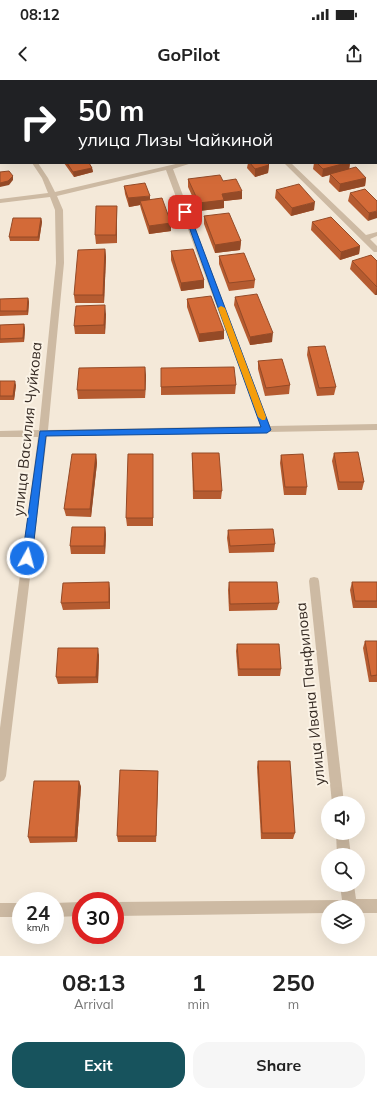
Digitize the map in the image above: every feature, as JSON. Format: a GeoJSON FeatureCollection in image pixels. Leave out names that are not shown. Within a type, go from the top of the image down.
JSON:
{"type":"FeatureCollection","features":[{"type":"Feature","properties":{"kind":"street","name":"улица Василия Чуйкова"},"geometry":{"type":"LineString","coordinates":[[0,776],[43,433],[60,263],[59,210],[45,178],[36,164]]}},
{"type":"Feature","properties":{"kind":"street"},"geometry":{"type":"LineString","coordinates":[[0,200],[53,195],[185,164]]}},
{"type":"Feature","properties":{"kind":"street"},"geometry":{"type":"LineString","coordinates":[[288,164],[377,250]]}},
{"type":"Feature","properties":{"kind":"street"},"geometry":{"type":"LineString","coordinates":[[169,168],[267,430]]}},
{"type":"Feature","properties":{"kind":"street"},"geometry":{"type":"LineString","coordinates":[[365,238],[377,234]]}},
{"type":"Feature","properties":{"kind":"street"},"geometry":{"type":"LineString","coordinates":[[0,434],[377,427]]}},
{"type":"Feature","properties":{"kind":"street","name":"улица Ивана Панфилова"},"geometry":{"type":"LineString","coordinates":[[314,581],[337,796]]}},
{"type":"Feature","properties":{"kind":"street"},"geometry":{"type":"LineString","coordinates":[[124,909],[321,906]]}},
{"type":"Feature","properties":{"kind":"street"},"geometry":{"type":"LineString","coordinates":[[365,906],[377,906]]}},
{"type":"Feature","properties":{"kind":"street"},"geometry":{"type":"LineString","coordinates":[[0,910],[12,910]]}},
{"type":"Feature","properties":{"kind":"building"},"geometry":{"type":"Polygon","coordinates":[[[68,164],[90,164],[92,168],[73,172],[68,164]]]}},
{"type":"Feature","properties":{"kind":"building"},"geometry":{"type":"Polygon","coordinates":[[[251,164],[269,165],[255,169],[251,164]]]}},
{"type":"Feature","properties":{"kind":"building"},"geometry":{"type":"Polygon","coordinates":[[[318,164],[342,164],[323,169],[318,164]]]}},
{"type":"Feature","properties":{"kind":"building"},"geometry":{"type":"Polygon","coordinates":[[[356,167],[366,178],[340,184],[330,174],[356,167]]]}},
{"type":"Feature","properties":{"kind":"building"},"geometry":{"type":"Polygon","coordinates":[[[9,171],[13,176],[8,181],[0,183],[0,172],[9,171]]]}},
{"type":"Feature","properties":{"kind":"building"},"geometry":{"type":"Polygon","coordinates":[[[220,175],[223,181],[236,179],[242,191],[222,194],[224,200],[199,203],[188,179],[220,175]]]}},
{"type":"Feature","properties":{"kind":"building"},"geometry":{"type":"Polygon","coordinates":[[[145,183],[150,196],[128,198],[124,186],[145,183]]]}},
{"type":"Feature","properties":{"kind":"building"},"geometry":{"type":"Polygon","coordinates":[[[299,184],[315,202],[292,208],[276,190],[299,184]]]}},
{"type":"Feature","properties":{"kind":"building"},"geometry":{"type":"Polygon","coordinates":[[[365,189],[377,201],[377,211],[369,213],[350,193],[365,189]]]}},
{"type":"Feature","properties":{"kind":"building"},"geometry":{"type":"Polygon","coordinates":[[[162,198],[171,223],[149,226],[140,201],[162,198]]]}},
{"type":"Feature","properties":{"kind":"building"},"geometry":{"type":"Polygon","coordinates":[[[96,206],[117,206],[116,235],[95,235],[96,206]]]}},
{"type":"Feature","properties":{"kind":"building"},"geometry":{"type":"Polygon","coordinates":[[[229,213],[241,241],[215,245],[204,216],[229,213]]]}},
{"type":"Feature","properties":{"kind":"building"},"geometry":{"type":"Polygon","coordinates":[[[331,217],[360,246],[341,252],[312,222],[331,217]]]}},
{"type":"Feature","properties":{"kind":"building"},"geometry":{"type":"Polygon","coordinates":[[[13,218],[41,218],[38,237],[9,237],[13,218]]]}},
{"type":"Feature","properties":{"kind":"building"},"geometry":{"type":"Polygon","coordinates":[[[105,249],[103,295],[74,295],[78,250],[105,249]]]}},
{"type":"Feature","properties":{"kind":"building"},"geometry":{"type":"Polygon","coordinates":[[[193,249],[204,280],[181,283],[171,251],[193,249]]]}},
{"type":"Feature","properties":{"kind":"building"},"geometry":{"type":"Polygon","coordinates":[[[244,253],[255,280],[229,283],[219,256],[244,253]]]}},
{"type":"Feature","properties":{"kind":"building"},"geometry":{"type":"Polygon","coordinates":[[[371,255],[377,261],[377,287],[352,261],[371,255]]]}},
{"type":"Feature","properties":{"kind":"building"},"geometry":{"type":"Polygon","coordinates":[[[257,294],[273,333],[250,337],[235,297],[257,294]]]}},
{"type":"Feature","properties":{"kind":"building"},"geometry":{"type":"Polygon","coordinates":[[[211,296],[224,331],[199,334],[187,299],[211,296]]]}},
{"type":"Feature","properties":{"kind":"building"},"geometry":{"type":"Polygon","coordinates":[[[28,298],[27,311],[0,311],[0,299],[28,298]]]}},
{"type":"Feature","properties":{"kind":"building"},"geometry":{"type":"Polygon","coordinates":[[[105,305],[104,325],[74,326],[76,306],[105,305]]]}},
{"type":"Feature","properties":{"kind":"building"},"geometry":{"type":"Polygon","coordinates":[[[24,324],[23,338],[0,339],[0,325],[24,324]]]}},
{"type":"Feature","properties":{"kind":"building"},"geometry":{"type":"Polygon","coordinates":[[[325,346],[336,387],[319,388],[308,347],[325,346]]]}},
{"type":"Feature","properties":{"kind":"building"},"geometry":{"type":"Polygon","coordinates":[[[282,359],[290,385],[266,388],[258,361],[282,359]]]}},
{"type":"Feature","properties":{"kind":"building"},"geometry":{"type":"Polygon","coordinates":[[[145,367],[145,390],[77,390],[79,368],[145,367]]]}},
{"type":"Feature","properties":{"kind":"building"},"geometry":{"type":"Polygon","coordinates":[[[234,367],[236,385],[161,387],[161,368],[234,367]]]}},
{"type":"Feature","properties":{"kind":"building"},"geometry":{"type":"Polygon","coordinates":[[[0,381],[15,381],[13,396],[0,396],[0,381]]]}},
{"type":"Feature","properties":{"kind":"building"},"geometry":{"type":"Polygon","coordinates":[[[358,452],[364,482],[339,482],[334,453],[358,452]]]}},
{"type":"Feature","properties":{"kind":"building"},"geometry":{"type":"Polygon","coordinates":[[[192,453],[219,453],[222,491],[194,491],[192,453]]]}},
{"type":"Feature","properties":{"kind":"building"},"geometry":{"type":"Polygon","coordinates":[[[72,454],[96,454],[90,509],[64,509],[72,454]]]}},
{"type":"Feature","properties":{"kind":"building"},"geometry":{"type":"Polygon","coordinates":[[[128,454],[153,454],[153,518],[126,518],[128,454]]]}},
{"type":"Feature","properties":{"kind":"building"},"geometry":{"type":"Polygon","coordinates":[[[303,454],[307,487],[285,487],[281,455],[303,454]]]}},
{"type":"Feature","properties":{"kind":"building"},"geometry":{"type":"Polygon","coordinates":[[[72,527],[105,527],[104,546],[70,546],[72,527]]]}},
{"type":"Feature","properties":{"kind":"building"},"geometry":{"type":"Polygon","coordinates":[[[273,529],[275,544],[230,546],[228,530],[273,529]]]}},
{"type":"Feature","properties":{"kind":"building"},"geometry":{"type":"Polygon","coordinates":[[[109,582],[109,602],[61,603],[63,583],[109,582]]]}},
{"type":"Feature","properties":{"kind":"building"},"geometry":{"type":"Polygon","coordinates":[[[229,582],[277,582],[279,603],[230,604],[229,582]]]}},
{"type":"Feature","properties":{"kind":"building"},"geometry":{"type":"Polygon","coordinates":[[[352,582],[377,582],[377,601],[355,601],[352,582]]]}},
{"type":"Feature","properties":{"kind":"building"},"geometry":{"type":"Polygon","coordinates":[[[365,641],[377,641],[377,675],[371,676],[365,641]]]}},
{"type":"Feature","properties":{"kind":"building"},"geometry":{"type":"Polygon","coordinates":[[[237,644],[279,644],[281,669],[239,669],[237,644]]]}},
{"type":"Feature","properties":{"kind":"building"},"geometry":{"type":"Polygon","coordinates":[[[58,648],[98,648],[96,677],[56,677],[58,648]]]}},
{"type":"Feature","properties":{"kind":"building"},"geometry":{"type":"Polygon","coordinates":[[[258,761],[290,761],[295,833],[262,833],[258,761]]]}},
{"type":"Feature","properties":{"kind":"building"},"geometry":{"type":"Polygon","coordinates":[[[120,770],[158,771],[156,836],[117,836],[120,770]]]}},
{"type":"Feature","properties":{"kind":"building"},"geometry":{"type":"Polygon","coordinates":[[[34,781],[79,781],[75,837],[28,837],[34,781]]]}},
{"type":"Feature","properties":{"kind":"slow traffic"},"geometry":{"type":"LineString","coordinates":[[221,308],[262,417]]}},
{"type":"Feature","properties":{"kind":"route"},"geometry":{"type":"LineString","coordinates":[[27,558],[43,433],[267,430],[185,212]]}}]}
